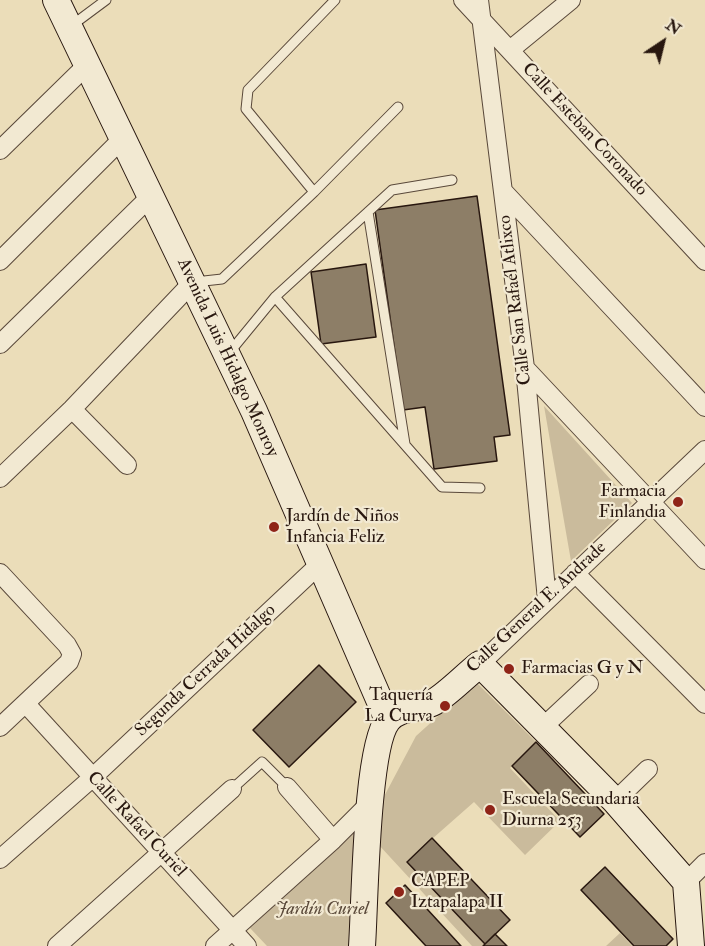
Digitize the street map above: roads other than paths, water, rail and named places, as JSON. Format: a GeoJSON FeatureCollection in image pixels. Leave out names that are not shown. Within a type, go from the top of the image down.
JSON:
{"type":"FeatureCollection","features":[{"type":"Feature","properties":{"kind":"street","name":"Avenida Luis Hidalgo Monroy"},"geometry":{"type":"LineString","coordinates":[[56,0],[254,411],[388,720]]}},
{"type":"Feature","properties":{"kind":"street","name":"Calle Esteban Coronado"},"geometry":{"type":"LineString","coordinates":[[463,0],[705,261]]}},
{"type":"Feature","properties":{"kind":"street","name":"Calle San Rafaél Atlixco"},"geometry":{"type":"LineString","coordinates":[[479,0],[525,368],[547,600]]}},
{"type":"Feature","properties":{"kind":"street"},"geometry":{"type":"LineString","coordinates":[[510,50],[571,0]]}},
{"type":"Feature","properties":{"kind":"street"},"geometry":{"type":"LineString","coordinates":[[0,150],[87,65]]}},
{"type":"Feature","properties":{"kind":"street"},"geometry":{"type":"LineString","coordinates":[[0,261],[122,139]]}},
{"type":"Feature","properties":{"kind":"street"},"geometry":{"type":"LineString","coordinates":[[503,191],[705,407]]}},
{"type":"Feature","properties":{"kind":"street"},"geometry":{"type":"LineString","coordinates":[[0,344],[150,197]]}},
{"type":"Feature","properties":{"kind":"street"},"geometry":{"type":"LineString","coordinates":[[0,478],[72,409],[192,283]]}},
{"type":"Feature","properties":{"kind":"street"},"geometry":{"type":"LineString","coordinates":[[525,368],[705,560]]}},
{"type":"Feature","properties":{"kind":"street"},"geometry":{"type":"LineString","coordinates":[[72,409],[128,465]]}},
{"type":"Feature","properties":{"kind":"street","name":"Calle General E. Andrade"},"geometry":{"type":"LineString","coordinates":[[388,720],[405,709],[433,702],[480,664],[705,450]]}},
{"type":"Feature","properties":{"kind":"street","name":"Segunda Cerrada Hidalgo"},"geometry":{"type":"LineString","coordinates":[[0,859],[92,778],[321,563]]}},
{"type":"Feature","properties":{"kind":"street"},"geometry":{"type":"LineString","coordinates":[[0,573],[68,645],[72,654],[69,662],[0,727]]}},
{"type":"Feature","properties":{"kind":"street"},"geometry":{"type":"LineString","coordinates":[[575,573],[705,704]]}},
{"type":"Feature","properties":{"kind":"street"},"geometry":{"type":"LineString","coordinates":[[480,664],[615,801],[686,882],[691,946]]}},
{"type":"Feature","properties":{"kind":"street"},"geometry":{"type":"LineString","coordinates":[[543,727],[589,684]]}},
{"type":"Feature","properties":{"kind":"street","name":"Calle Rafael Curiel"},"geometry":{"type":"LineString","coordinates":[[26,704],[247,946]]}},
{"type":"Feature","properties":{"kind":"street"},"geometry":{"type":"LineString","coordinates":[[362,946],[370,803],[375,758],[379,739],[388,720]]}},
{"type":"Feature","properties":{"kind":"street"},"geometry":{"type":"LineString","coordinates":[[615,801],[648,769]]}},
{"type":"Feature","properties":{"kind":"street"},"geometry":{"type":"LineString","coordinates":[[287,787],[333,840]]}},
{"type":"Feature","properties":{"kind":"street"},"geometry":{"type":"LineString","coordinates":[[57,946],[232,789]]}},
{"type":"Feature","properties":{"kind":"street"},"geometry":{"type":"LineString","coordinates":[[215,946],[333,840],[370,803]]}},
{"type":"Feature","properties":{"kind":"street"},"geometry":{"type":"LineString","coordinates":[[686,882],[705,863]]}},
{"type":"Feature","properties":{"kind":"lane"},"geometry":{"type":"LineString","coordinates":[[69,27],[106,0]]}},
{"type":"Feature","properties":{"kind":"lane"},"geometry":{"type":"LineString","coordinates":[[314,192],[246,109],[248,90],[335,0]]}},
{"type":"Feature","properties":{"kind":"lane"},"geometry":{"type":"LineString","coordinates":[[192,283],[222,279],[398,108]]}},
{"type":"Feature","properties":{"kind":"lane"},"geometry":{"type":"LineString","coordinates":[[227,355],[275,297],[392,190],[452,180]]}},
{"type":"Feature","properties":{"kind":"lane"},"geometry":{"type":"LineString","coordinates":[[368,212],[405,444]]}},
{"type":"Feature","properties":{"kind":"lane"},"geometry":{"type":"LineString","coordinates":[[275,297],[442,487],[480,488]]}},
{"type":"Feature","properties":{"kind":"lane"},"geometry":{"type":"LineString","coordinates":[[232,789],[262,762],[287,787]]}},
{"type":"Feature","properties":{"kind":"place","name":"Farmacia Finlandia"},"geometry":{"type":"Point","coordinates":[678,502]}},
{"type":"Feature","properties":{"kind":"place","name":"Jardín de Niños Infancia Feliz"},"geometry":{"type":"Point","coordinates":[274,527]}},
{"type":"Feature","properties":{"kind":"place","name":"Farmacias G y N"},"geometry":{"type":"Point","coordinates":[509,669]}},
{"type":"Feature","properties":{"kind":"place","name":"Taquería La Curva"},"geometry":{"type":"Point","coordinates":[445,706]}},
{"type":"Feature","properties":{"kind":"place","name":"Escuela Secundaria Diurna 253"},"geometry":{"type":"Point","coordinates":[490,810]}},
{"type":"Feature","properties":{"kind":"place","name":"CAPEP Iztapalapa II"},"geometry":{"type":"Point","coordinates":[399,892]}},
{"type":"Feature","properties":{"kind":"park label","name":"Jardín Curiel"},"geometry":{"type":"Point","coordinates":[322,910]}}]}
